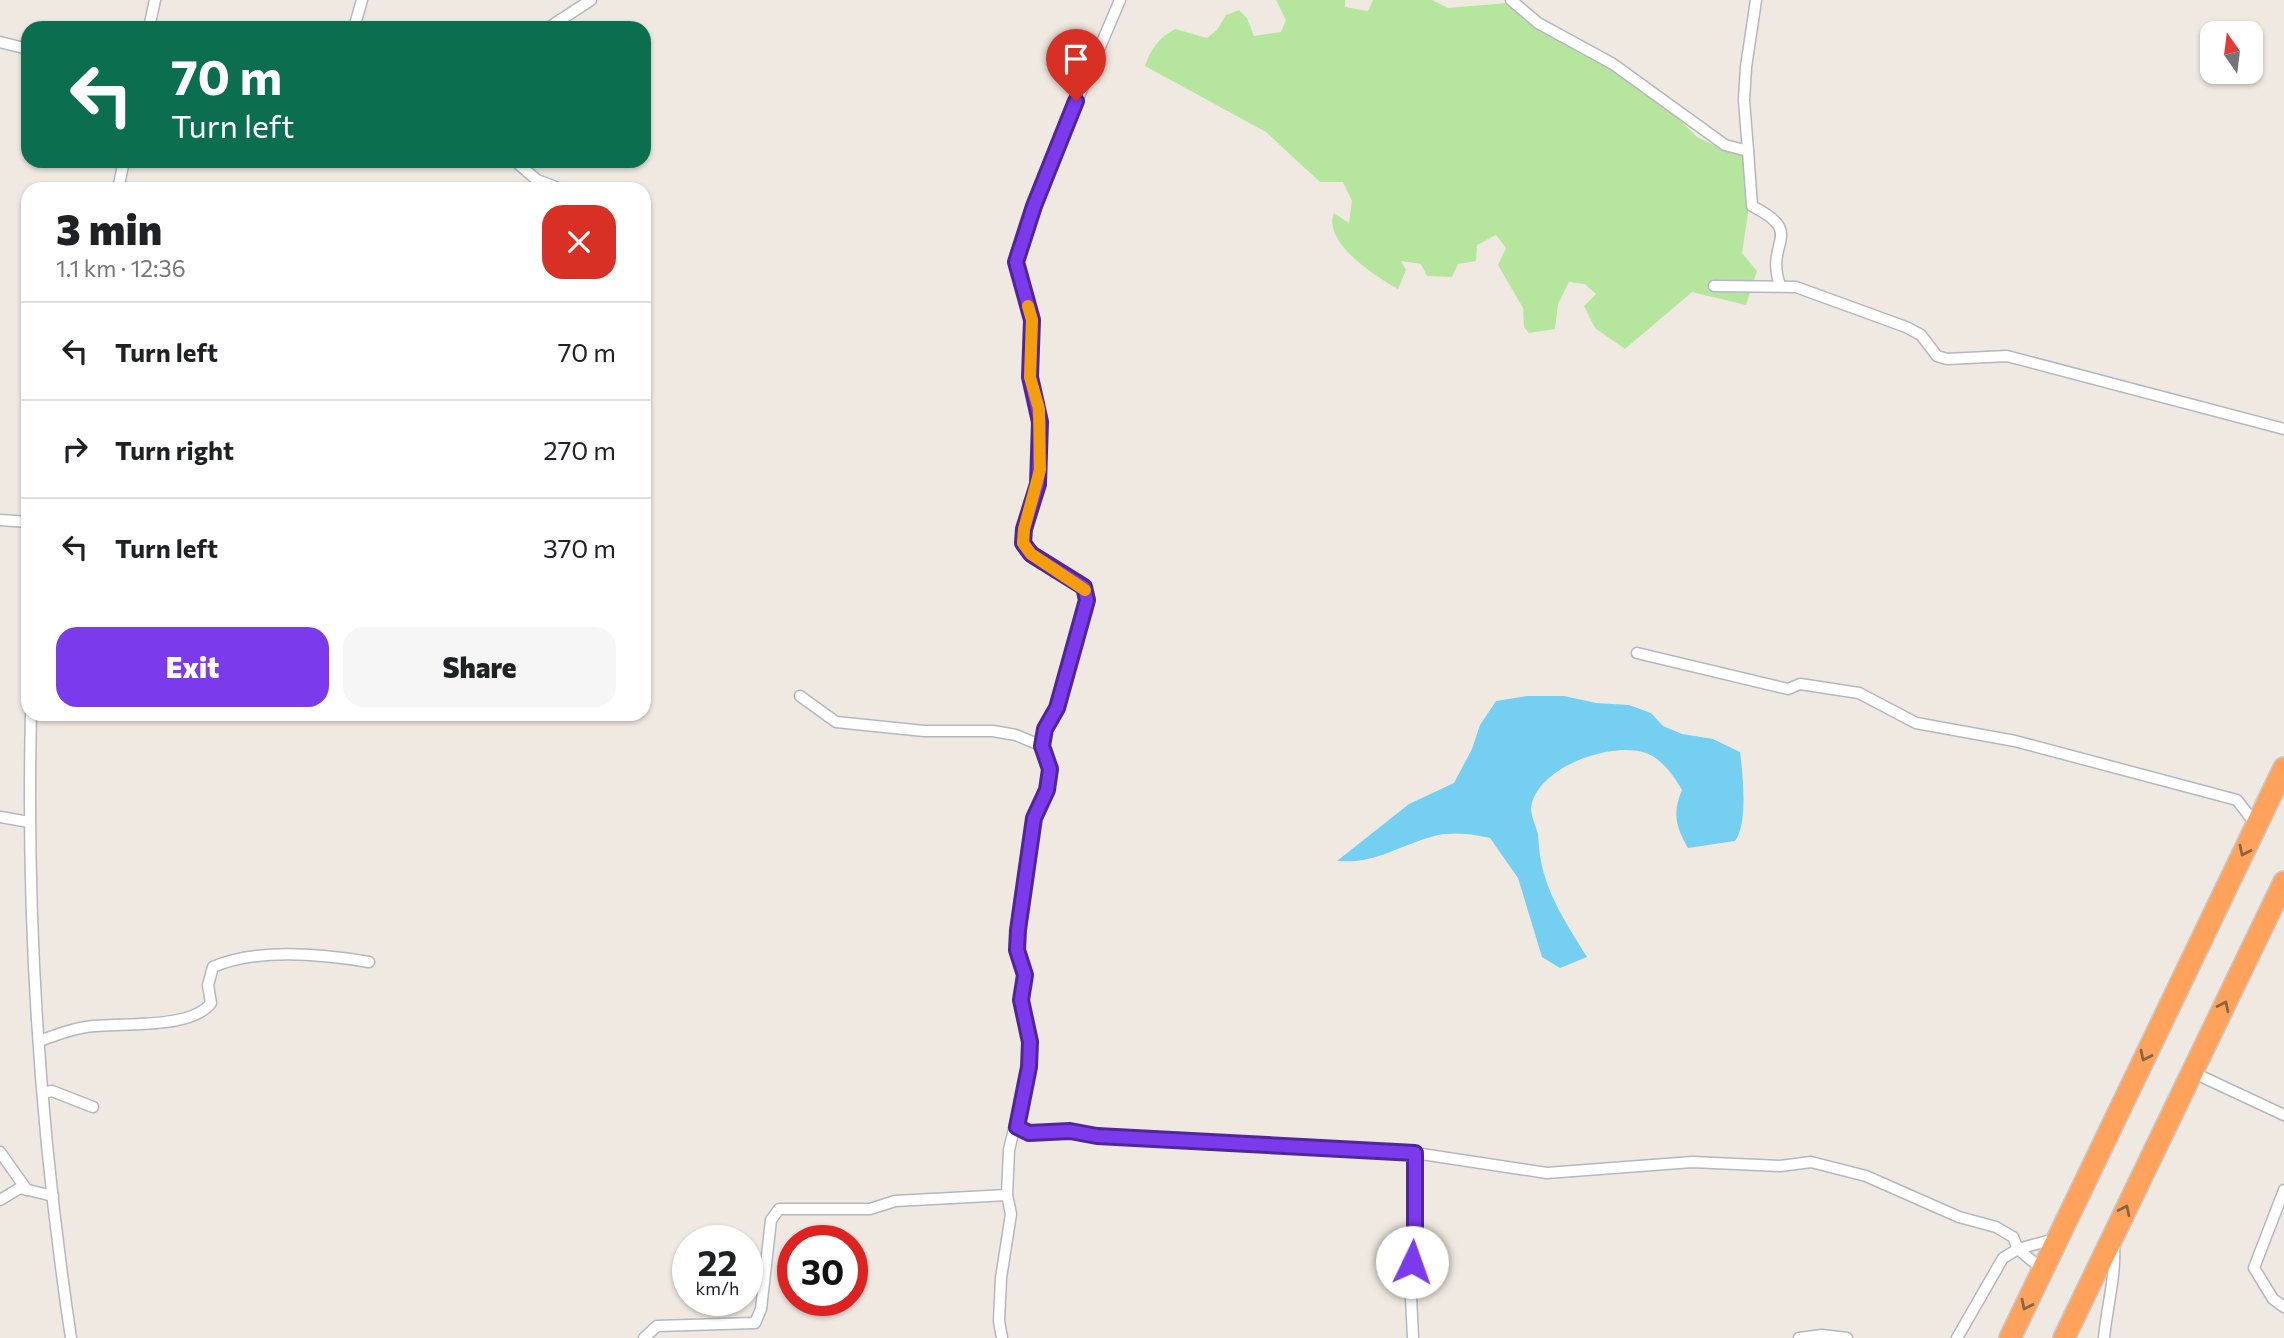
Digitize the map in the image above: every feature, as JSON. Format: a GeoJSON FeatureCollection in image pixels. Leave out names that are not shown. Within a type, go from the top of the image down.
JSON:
{"type":"FeatureCollection","features":[{"type":"Feature","properties":{"kind":"highway"},"geometry":{"type":"LineString","coordinates":[[2010,1338],[2284,768]]}},
{"type":"Feature","properties":{"kind":"highway"},"geometry":{"type":"LineString","coordinates":[[2064,1338],[2284,882]]}},
{"type":"Feature","properties":{"kind":"street"},"geometry":{"type":"LineString","coordinates":[[150,21],[155,0]]}},
{"type":"Feature","properties":{"kind":"street"},"geometry":{"type":"LineString","coordinates":[[356,21],[362,0]]}},
{"type":"Feature","properties":{"kind":"street"},"geometry":{"type":"LineString","coordinates":[[559,21],[591,0]]}},
{"type":"Feature","properties":{"kind":"street"},"geometry":{"type":"LineString","coordinates":[[1002,1338],[999,1321],[1001,1278],[1011,1214],[1007,1195],[1009,1150],[1017,1127],[1029,1067],[1030,1042],[1021,1000],[1025,975],[1017,950],[1018,930],[1034,818],[1047,790],[1050,769],[1042,746],[1045,729],[1057,708],[1087,600],[1084,587],[1031,554],[1023,543],[1024,529],[1038,484],[1040,422],[1030,377],[1032,320],[1016,262],[1057,148],[1121,0]]}},
{"type":"Feature","properties":{"kind":"street"},"geometry":{"type":"LineString","coordinates":[[1511,0],[1538,23],[1613,64],[1725,145],[1748,151]]}},
{"type":"Feature","properties":{"kind":"street"},"geometry":{"type":"LineString","coordinates":[[1756,0],[1745,78],[1752,206],[1776,218],[1782,232],[1774,268],[1780,285]]}},
{"type":"Feature","properties":{"kind":"street"},"geometry":{"type":"LineString","coordinates":[[0,42],[21,47]]}},
{"type":"Feature","properties":{"kind":"street"},"geometry":{"type":"LineString","coordinates":[[523,168],[542,182]]}},
{"type":"Feature","properties":{"kind":"street"},"geometry":{"type":"LineString","coordinates":[[1714,286],[1796,287],[1906,327],[1921,335],[1937,356],[1947,359],[2007,356],[2284,429]]}},
{"type":"Feature","properties":{"kind":"street"},"geometry":{"type":"LineString","coordinates":[[0,520],[21,522]]}},
{"type":"Feature","properties":{"kind":"street"},"geometry":{"type":"LineString","coordinates":[[1637,653],[1788,690],[1800,684],[1859,692],[1923,725],[2015,740],[2237,800],[2256,825]]}},
{"type":"Feature","properties":{"kind":"street"},"geometry":{"type":"LineString","coordinates":[[800,696],[836,722],[924,731],[993,731],[1016,735],[1042,746]]}},
{"type":"Feature","properties":{"kind":"street"},"geometry":{"type":"LineString","coordinates":[[31,721],[30,822],[38,1041],[53,1196],[71,1338]]}},
{"type":"Feature","properties":{"kind":"street"},"geometry":{"type":"LineString","coordinates":[[0,817],[30,822]]}},
{"type":"Feature","properties":{"kind":"street"},"geometry":{"type":"LineString","coordinates":[[38,1041],[84,1027],[179,1020],[203,1014],[211,1003],[208,985],[213,967],[232,959],[324,955],[369,962]]}},
{"type":"Feature","properties":{"kind":"street"},"geometry":{"type":"LineString","coordinates":[[2192,1072],[2284,1115]]}},
{"type":"Feature","properties":{"kind":"street"},"geometry":{"type":"LineString","coordinates":[[43,1093],[52,1091],[93,1107]]}},
{"type":"Feature","properties":{"kind":"street"},"geometry":{"type":"LineString","coordinates":[[1017,1127],[1029,1133],[1070,1131],[1097,1136],[1415,1153],[1547,1173],[1692,1162],[1780,1166],[1811,1162],[1866,1176],[1959,1217],[1996,1227],[2013,1237],[2018,1249],[2043,1270]]}},
{"type":"Feature","properties":{"kind":"street"},"geometry":{"type":"LineString","coordinates":[[0,1153],[26,1190]]}},
{"type":"Feature","properties":{"kind":"street"},"geometry":{"type":"LineString","coordinates":[[1413,1338],[1410,1276],[1415,1251],[1415,1153]]}},
{"type":"Feature","properties":{"kind":"street"},"geometry":{"type":"LineString","coordinates":[[0,1200],[20,1188],[53,1196]]}},
{"type":"Feature","properties":{"kind":"street"},"geometry":{"type":"LineString","coordinates":[[2284,1190],[2254,1268],[2273,1299],[2284,1307]]}},
{"type":"Feature","properties":{"kind":"street"},"geometry":{"type":"LineString","coordinates":[[644,1338],[657,1326],[755,1322],[761,1309],[771,1220],[779,1209],[870,1209],[895,1201],[1007,1195]]}},
{"type":"Feature","properties":{"kind":"street"},"geometry":{"type":"LineString","coordinates":[[2104,1338],[2114,1271],[2113,1236]]}},
{"type":"Feature","properties":{"kind":"street"},"geometry":{"type":"LineString","coordinates":[[1957,1338],[2003,1258],[2018,1249],[2058,1238]]}},
{"type":"Feature","properties":{"kind":"street"},"geometry":{"type":"LineString","coordinates":[[1799,1338],[1822,1335],[1847,1338]]}},
{"type":"Feature","properties":{"kind":"green space"},"geometry":{"type":"Polygon","coordinates":[[[1276,0],[1345,0],[1345,7],[1368,11],[1373,0],[1432,0],[1448,8],[1507,3],[1555,39],[1588,52],[1672,112],[1697,137],[1722,149],[1744,153],[1750,200],[1742,253],[1757,271],[1746,305],[1692,292],[1625,349],[1595,328],[1584,306],[1596,294],[1585,284],[1569,282],[1558,304],[1555,329],[1529,333],[1524,327],[1523,308],[1498,265],[1506,248],[1496,235],[1477,245],[1476,261],[1458,264],[1452,277],[1427,276],[1421,264],[1401,261],[1406,270],[1398,289],[1377,276],[1343,247],[1332,224],[1334,213],[1349,223],[1352,201],[1343,182],[1320,182],[1266,132],[1145,66],[1156,44],[1175,29],[1207,38],[1217,30],[1226,15],[1239,10],[1247,18],[1254,36],[1281,32],[1286,20],[1276,0]]]}},
{"type":"Feature","properties":{"kind":"water"},"geometry":{"type":"Polygon","coordinates":[[[1527,696],[1564,696],[1596,703],[1629,705],[1651,713],[1663,726],[1682,734],[1713,739],[1740,752],[1743,811],[1742,823],[1735,841],[1688,848],[1676,813],[1682,790],[1667,768],[1646,753],[1632,750],[1596,754],[1561,769],[1546,780],[1536,793],[1531,808],[1544,874],[1553,899],[1587,957],[1560,968],[1542,957],[1518,878],[1490,838],[1460,834],[1438,835],[1363,860],[1337,861],[1409,804],[1454,783],[1472,749],[1480,725],[1496,701],[1527,696]]]}},
{"type":"Feature","properties":{"kind":"slow traffic"},"geometry":{"type":"LineString","coordinates":[[1028,306],[1032,320],[1030,377],[1039,409],[1041,447],[1038,484],[1022,536],[1023,543],[1031,554],[1085,590]]}},
{"type":"Feature","properties":{"kind":"route"},"geometry":{"type":"LineString","coordinates":[[1076,101],[1034,206],[1016,262],[1032,320],[1030,377],[1040,422],[1040,470],[1022,536],[1023,543],[1031,554],[1084,587],[1087,600],[1057,708],[1045,729],[1042,746],[1050,769],[1047,790],[1034,818],[1018,930],[1017,950],[1025,975],[1021,1000],[1030,1042],[1029,1067],[1017,1127],[1029,1133],[1070,1131],[1097,1136],[1182,1138],[1415,1153],[1415,1251],[1412,1262]]}}]}
